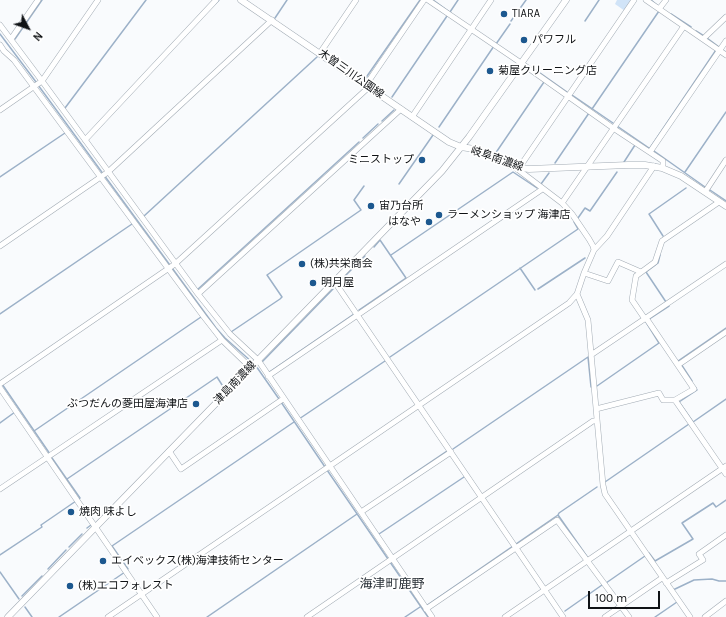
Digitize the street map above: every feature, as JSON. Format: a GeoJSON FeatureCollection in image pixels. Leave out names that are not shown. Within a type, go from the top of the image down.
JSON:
{"type":"FeatureCollection","features":[{"type":"Feature","properties":{"kind":"main road","name":"木曽三川公園線"},"geometry":{"type":"LineString","coordinates":[[241,0],[449,142],[461,147]]}},
{"type":"Feature","properties":{"kind":"main road","name":"岐阜南濃線"},"geometry":{"type":"LineString","coordinates":[[566,0],[461,147],[488,154],[517,168],[537,170],[587,166],[654,166],[680,176],[726,206]]}},
{"type":"Feature","properties":{"kind":"main road","name":"津島南濃線"},"geometry":{"type":"LineString","coordinates":[[8,617],[442,171],[461,147]]}},
{"type":"Feature","properties":{"kind":"street"},"geometry":{"type":"LineString","coordinates":[[11,39],[38,0]]}},
{"type":"Feature","properties":{"kind":"street"},"geometry":{"type":"LineString","coordinates":[[0,110],[41,82],[98,0]]}},
{"type":"Feature","properties":{"kind":"street"},"geometry":{"type":"LineString","coordinates":[[85,140],[216,0]]}},
{"type":"Feature","properties":{"kind":"street"},"geometry":{"type":"LineString","coordinates":[[320,53],[356,0]]}},
{"type":"Feature","properties":{"kind":"street"},"geometry":{"type":"LineString","coordinates":[[0,384],[175,264],[367,86],[424,0]]}},
{"type":"Feature","properties":{"kind":"street"},"geometry":{"type":"LineString","coordinates":[[428,0],[650,152],[662,162],[664,165],[662,168]]}},
{"type":"Feature","properties":{"kind":"street"},"geometry":{"type":"LineString","coordinates":[[412,117],[491,0]]}},
{"type":"Feature","properties":{"kind":"street"},"geometry":{"type":"LineString","coordinates":[[594,250],[589,239],[572,214],[562,203],[517,168],[634,0]]}},
{"type":"Feature","properties":{"kind":"street"},"geometry":{"type":"LineString","coordinates":[[646,0],[726,55]]}},
{"type":"Feature","properties":{"kind":"street"},"geometry":{"type":"LineString","coordinates":[[659,9],[666,0]]}},
{"type":"Feature","properties":{"kind":"street"},"geometry":{"type":"LineString","coordinates":[[703,39],[726,17]]}},
{"type":"Feature","properties":{"kind":"street"},"geometry":{"type":"LineString","coordinates":[[0,246],[101,177],[272,20]]}},
{"type":"Feature","properties":{"kind":"street"},"geometry":{"type":"LineString","coordinates":[[0,25],[175,264],[254,363]]}},
{"type":"Feature","properties":{"kind":"street"},"geometry":{"type":"LineString","coordinates":[[562,203],[684,26]]}},
{"type":"Feature","properties":{"kind":"street"},"geometry":{"type":"LineString","coordinates":[[650,152],[726,41]]}},
{"type":"Feature","properties":{"kind":"street"},"geometry":{"type":"LineString","coordinates":[[0,45],[14,60],[34,86],[222,340],[254,363],[268,376],[281,400],[327,467],[361,512],[390,560],[432,617]]}},
{"type":"Feature","properties":{"kind":"street"},"geometry":{"type":"LineString","coordinates":[[198,294],[400,109]]}},
{"type":"Feature","properties":{"kind":"street"},"geometry":{"type":"LineString","coordinates":[[705,192],[726,160]]}},
{"type":"Feature","properties":{"kind":"street"},"geometry":{"type":"LineString","coordinates":[[108,617],[569,303],[577,294],[594,250],[607,236],[654,166]]}},
{"type":"Feature","properties":{"kind":"street"},"geometry":{"type":"LineString","coordinates":[[268,376],[534,195],[542,188]]}},
{"type":"Feature","properties":{"kind":"street"},"geometry":{"type":"LineString","coordinates":[[596,409],[659,393],[663,400],[675,400],[694,389],[632,300],[636,276],[655,262],[662,241],[719,202]]}},
{"type":"Feature","properties":{"kind":"street"},"geometry":{"type":"LineString","coordinates":[[584,273],[608,281],[618,262],[641,272]]}},
{"type":"Feature","properties":{"kind":"street"},"geometry":{"type":"LineString","coordinates":[[591,355],[726,264]]}},
{"type":"Feature","properties":{"kind":"street"},"geometry":{"type":"LineString","coordinates":[[334,281],[564,617]]}},
{"type":"Feature","properties":{"kind":"street"},"geometry":{"type":"LineString","coordinates":[[577,294],[588,320],[605,494],[690,617]]}},
{"type":"Feature","properties":{"kind":"street"},"geometry":{"type":"LineString","coordinates":[[678,365],[726,332]]}},
{"type":"Feature","properties":{"kind":"street"},"geometry":{"type":"LineString","coordinates":[[0,489],[222,340]]}},
{"type":"Feature","properties":{"kind":"street"},"geometry":{"type":"LineString","coordinates":[[0,388],[157,617]]}},
{"type":"Feature","properties":{"kind":"street"},"geometry":{"type":"LineString","coordinates":[[169,451],[181,469],[281,400]]}},
{"type":"Feature","properties":{"kind":"street"},"geometry":{"type":"LineString","coordinates":[[675,400],[724,468],[726,474]]}},
{"type":"Feature","properties":{"kind":"street"},"geometry":{"type":"LineString","coordinates":[[307,617],[482,497],[593,422],[597,421]]}},
{"type":"Feature","properties":{"kind":"street"},"geometry":{"type":"LineString","coordinates":[[361,512],[451,452]]}},
{"type":"Feature","properties":{"kind":"street"},"geometry":{"type":"LineString","coordinates":[[505,617],[724,468]]}},
{"type":"Feature","properties":{"kind":"street"},"geometry":{"type":"LineString","coordinates":[[425,607],[515,546],[557,520],[589,560],[629,617]]}},
{"type":"Feature","properties":{"kind":"street"},"geometry":{"type":"LineString","coordinates":[[666,583],[703,560],[699,554],[726,535]]}},
{"type":"Feature","properties":{"kind":"street"},"geometry":{"type":"LineString","coordinates":[[605,617],[662,578]]}},
{"type":"Feature","properties":{"kind":"street"},"geometry":{"type":"LineString","coordinates":[[705,617],[726,601]]}},
{"type":"Feature","properties":{"kind":"shaded area"},"geometry":{"type":"Polygon","coordinates":[[[617,0],[632,0],[625,11],[615,4],[617,0]]]}},
{"type":"Feature","properties":{"kind":"waterway"},"geometry":{"type":"LineString","coordinates":[[15,39],[42,0]]}},
{"type":"Feature","properties":{"kind":"waterway"},"geometry":{"type":"LineString","coordinates":[[65,108],[146,0]]}},
{"type":"Feature","properties":{"kind":"waterway"},"geometry":{"type":"LineString","coordinates":[[215,4],[219,0]]}},
{"type":"Feature","properties":{"kind":"waterway"},"geometry":{"type":"LineString","coordinates":[[275,18],[287,0]]}},
{"type":"Feature","properties":{"kind":"waterway"},"geometry":{"type":"LineString","coordinates":[[365,79],[420,0]]}},
{"type":"Feature","properties":{"kind":"waterway"},"geometry":{"type":"LineString","coordinates":[[433,0],[451,13]]}},
{"type":"Feature","properties":{"kind":"waterway"},"geometry":{"type":"LineString","coordinates":[[450,12],[458,0]]}},
{"type":"Feature","properties":{"kind":"waterway"},"geometry":{"type":"LineString","coordinates":[[511,21],[526,0]]}},
{"type":"Feature","properties":{"kind":"waterway"},"geometry":{"type":"LineString","coordinates":[[585,21],[599,0]]}},
{"type":"Feature","properties":{"kind":"waterway"},"geometry":{"type":"LineString","coordinates":[[651,0],[657,5]]}},
{"type":"Feature","properties":{"kind":"waterway"},"geometry":{"type":"LineString","coordinates":[[592,109],[659,11]]}},
{"type":"Feature","properties":{"kind":"waterway"},"geometry":{"type":"LineString","coordinates":[[671,14],[691,27]]}},
{"type":"Feature","properties":{"kind":"waterway"},"geometry":{"type":"LineString","coordinates":[[392,97],[447,16]]}},
{"type":"Feature","properties":{"kind":"waterway"},"geometry":{"type":"LineString","coordinates":[[496,44],[510,24]]}},
{"type":"Feature","properties":{"kind":"waterway"},"geometry":{"type":"LineString","coordinates":[[696,31],[704,36]]}},
{"type":"Feature","properties":{"kind":"waterway"},"geometry":{"type":"LineString","coordinates":[[0,34],[36,82]]}},
{"type":"Feature","properties":{"kind":"waterway"},"geometry":{"type":"LineString","coordinates":[[707,38],[719,47]]}},
{"type":"Feature","properties":{"kind":"waterway"},"geometry":{"type":"LineString","coordinates":[[439,127],[494,46]]}},
{"type":"Feature","properties":{"kind":"waterway"},"geometry":{"type":"LineString","coordinates":[[617,126],[650,148],[716,50]]}},
{"type":"Feature","properties":{"kind":"waterway"},"geometry":{"type":"LineString","coordinates":[[144,216],[317,57]]}},
{"type":"Feature","properties":{"kind":"waterway"},"geometry":{"type":"LineString","coordinates":[[533,68],[567,92]]}},
{"type":"Feature","properties":{"kind":"waterway"},"geometry":{"type":"LineString","coordinates":[[495,154],[544,82]]}},
{"type":"Feature","properties":{"kind":"waterway"},"geometry":{"type":"LineString","coordinates":[[38,85],[216,328],[253,363]]}},
{"type":"Feature","properties":{"kind":"waterway"},"geometry":{"type":"LineString","coordinates":[[572,95],[613,123]]}},
{"type":"Feature","properties":{"kind":"waterway"},"geometry":{"type":"LineString","coordinates":[[382,121],[394,110]]}},
{"type":"Feature","properties":{"kind":"waterway"},"geometry":{"type":"LineString","coordinates":[[685,172],[726,112]]}},
{"type":"Feature","properties":{"kind":"waterway"},"geometry":{"type":"LineString","coordinates":[[555,163],[589,113]]}},
{"type":"Feature","properties":{"kind":"waterway"},"geometry":{"type":"LineString","coordinates":[[363,138],[378,124]]}},
{"type":"Feature","properties":{"kind":"waterway"},"geometry":{"type":"LineString","coordinates":[[0,177],[65,133]]}},
{"type":"Feature","properties":{"kind":"waterway"},"geometry":{"type":"LineString","coordinates":[[399,184],[433,135]]}},
{"type":"Feature","properties":{"kind":"waterway"},"geometry":{"type":"LineString","coordinates":[[197,290],[359,142]]}},
{"type":"Feature","properties":{"kind":"waterway"},"geometry":{"type":"LineString","coordinates":[[624,162],[635,145]]}},
{"type":"Feature","properties":{"kind":"waterway"},"geometry":{"type":"LineString","coordinates":[[654,151],[705,187]]}},
{"type":"Feature","properties":{"kind":"waterway"},"geometry":{"type":"LineString","coordinates":[[391,255],[513,172],[537,188]]}},
{"type":"Feature","properties":{"kind":"waterway"},"geometry":{"type":"LineString","coordinates":[[578,218],[585,208],[590,211],[617,172]]}},
{"type":"Feature","properties":{"kind":"waterway"},"geometry":{"type":"LineString","coordinates":[[541,184],[549,173]]}},
{"type":"Feature","properties":{"kind":"waterway"},"geometry":{"type":"LineString","coordinates":[[231,332],[282,297],[267,275],[361,210],[354,200],[364,186]]}},
{"type":"Feature","properties":{"kind":"waterway"},"geometry":{"type":"LineString","coordinates":[[663,236],[649,214],[686,188]]}},
{"type":"Feature","properties":{"kind":"waterway"},"geometry":{"type":"LineString","coordinates":[[710,190],[726,201]]}},
{"type":"Feature","properties":{"kind":"waterway"},"geometry":{"type":"LineString","coordinates":[[390,357],[578,229],[575,222]]}},
{"type":"Feature","properties":{"kind":"waterway"},"geometry":{"type":"LineString","coordinates":[[0,314],[132,224]]}},
{"type":"Feature","properties":{"kind":"waterway"},"geometry":{"type":"LineString","coordinates":[[359,310],[406,278],[380,240],[374,247]]}},
{"type":"Feature","properties":{"kind":"waterway"},"geometry":{"type":"LineString","coordinates":[[660,255],[658,263],[646,272],[666,302]]}},
{"type":"Feature","properties":{"kind":"waterway"},"geometry":{"type":"LineString","coordinates":[[343,278],[365,256]]}},
{"type":"Feature","properties":{"kind":"waterway"},"geometry":{"type":"LineString","coordinates":[[538,289],[585,258]]}},
{"type":"Feature","properties":{"kind":"waterway"},"geometry":{"type":"LineString","coordinates":[[520,268],[535,290]]}},
{"type":"Feature","properties":{"kind":"waterway"},"geometry":{"type":"LineString","coordinates":[[262,362],[333,289]]}},
{"type":"Feature","properties":{"kind":"waterway"},"geometry":{"type":"LineString","coordinates":[[649,319],[669,306]]}},
{"type":"Feature","properties":{"kind":"waterway"},"geometry":{"type":"LineString","coordinates":[[268,373],[354,314]]}},
{"type":"Feature","properties":{"kind":"waterway"},"geometry":{"type":"LineString","coordinates":[[34,431],[201,317]]}},
{"type":"Feature","properties":{"kind":"waterway"},"geometry":{"type":"LineString","coordinates":[[597,386],[659,343],[646,322]]}},
{"type":"Feature","properties":{"kind":"waterway"},"geometry":{"type":"LineString","coordinates":[[678,361],[726,328]]}},
{"type":"Feature","properties":{"kind":"waterway"},"geometry":{"type":"LineString","coordinates":[[453,449],[588,357],[591,387]]}},
{"type":"Feature","properties":{"kind":"waterway"},"geometry":{"type":"LineString","coordinates":[[299,419],[385,361]]}},
{"type":"Feature","properties":{"kind":"waterway"},"geometry":{"type":"LineString","coordinates":[[681,364],[692,381]]}},
{"type":"Feature","properties":{"kind":"waterway"},"geometry":{"type":"LineString","coordinates":[[256,366],[279,399]]}},
{"type":"Feature","properties":{"kind":"waterway"},"geometry":{"type":"LineString","coordinates":[[67,479],[217,377],[224,388]]}},
{"type":"Feature","properties":{"kind":"waterway"},"geometry":{"type":"LineString","coordinates":[[2,384],[50,454]]}},
{"type":"Feature","properties":{"kind":"waterway"},"geometry":{"type":"LineString","coordinates":[[696,388],[697,390],[679,402],[693,422],[726,399]]}},
{"type":"Feature","properties":{"kind":"waterway"},"geometry":{"type":"LineString","coordinates":[[281,402],[325,467]]}},
{"type":"Feature","properties":{"kind":"waterway"},"geometry":{"type":"LineString","coordinates":[[0,423],[15,412]]}},
{"type":"Feature","properties":{"kind":"waterway"},"geometry":{"type":"LineString","coordinates":[[128,569],[112,546],[294,422]]}},
{"type":"Feature","properties":{"kind":"waterway"},"geometry":{"type":"LineString","coordinates":[[605,482],[689,424]]}},
{"type":"Feature","properties":{"kind":"waterway"},"geometry":{"type":"LineString","coordinates":[[404,480],[447,451]]}},
{"type":"Feature","properties":{"kind":"waterway"},"geometry":{"type":"LineString","coordinates":[[52,458],[80,498],[79,499]]}},
{"type":"Feature","properties":{"kind":"waterway"},"geometry":{"type":"LineString","coordinates":[[327,470],[388,559]]}},
{"type":"Feature","properties":{"kind":"waterway"},"geometry":{"type":"LineString","coordinates":[[379,534],[464,477]]}},
{"type":"Feature","properties":{"kind":"waterway"},"geometry":{"type":"LineString","coordinates":[[558,515],[597,487]]}},
{"type":"Feature","properties":{"kind":"waterway"},"geometry":{"type":"LineString","coordinates":[[648,554],[649,553],[655,561],[693,539],[682,523],[713,503],[716,507],[726,500]]}},
{"type":"Feature","properties":{"kind":"waterway"},"geometry":{"type":"LineString","coordinates":[[0,555],[42,527],[41,525],[76,501]]}},
{"type":"Feature","properties":{"kind":"waterway"},"geometry":{"type":"LineString","coordinates":[[207,617],[357,514]]}},
{"type":"Feature","properties":{"kind":"waterway"},"geometry":{"type":"LineString","coordinates":[[426,606],[558,515],[588,558]]}},
{"type":"Feature","properties":{"kind":"waterway"},"geometry":{"type":"LineString","coordinates":[[87,528],[91,525]]}},
{"type":"Feature","properties":{"kind":"waterway"},"geometry":{"type":"LineString","coordinates":[[69,547],[82,534]]}},
{"type":"Feature","properties":{"kind":"waterway"},"geometry":{"type":"LineString","coordinates":[[48,569],[66,550]]}},
{"type":"Feature","properties":{"kind":"waterway"},"geometry":{"type":"LineString","coordinates":[[606,583],[645,556]]}},
{"type":"Feature","properties":{"kind":"waterway"},"geometry":{"type":"LineString","coordinates":[[390,562],[428,617]]}},
{"type":"Feature","properties":{"kind":"waterway"},"geometry":{"type":"LineString","coordinates":[[0,572],[19,599]]}},
{"type":"Feature","properties":{"kind":"waterway"},"geometry":{"type":"LineString","coordinates":[[59,617],[125,572]]}},
{"type":"Feature","properties":{"kind":"waterway"},"geometry":{"type":"LineString","coordinates":[[22,596],[42,576]]}},
{"type":"Feature","properties":{"kind":"waterway"},"geometry":{"type":"LineString","coordinates":[[673,590],[694,580],[712,579],[726,581]]}},
{"type":"Feature","properties":{"kind":"waterway"},"geometry":{"type":"LineString","coordinates":[[565,611],[602,585]]}},
{"type":"Feature","properties":{"kind":"waterway"},"geometry":{"type":"LineString","coordinates":[[655,617],[677,602]]}},
{"type":"Feature","properties":{"kind":"waterway"},"geometry":{"type":"LineString","coordinates":[[25,607],[32,617]]}},
{"type":"Feature","properties":{"kind":"waterway"},"geometry":{"type":"LineString","coordinates":[[405,617],[420,607]]}},
{"type":"Feature","properties":{"kind":"place","name":"TIARA"},"geometry":{"type":"Point","coordinates":[504,14]}},
{"type":"Feature","properties":{"kind":"place","name":"パワフル"},"geometry":{"type":"Point","coordinates":[524,40]}},
{"type":"Feature","properties":{"kind":"place","name":"菊屋クリーニング店"},"geometry":{"type":"Point","coordinates":[490,71]}},
{"type":"Feature","properties":{"kind":"place","name":"ミニストップ"},"geometry":{"type":"Point","coordinates":[422,160]}},
{"type":"Feature","properties":{"kind":"place","name":"宙乃台所"},"geometry":{"type":"Point","coordinates":[371,206]}},
{"type":"Feature","properties":{"kind":"place","name":"ラーメンショップ 海津店"},"geometry":{"type":"Point","coordinates":[439,215]}},
{"type":"Feature","properties":{"kind":"place","name":"はなや"},"geometry":{"type":"Point","coordinates":[429,222]}},
{"type":"Feature","properties":{"kind":"place","name":"(株)共栄商会"},"geometry":{"type":"Point","coordinates":[302,264]}},
{"type":"Feature","properties":{"kind":"place","name":"明月屋"},"geometry":{"type":"Point","coordinates":[313,283]}},
{"type":"Feature","properties":{"kind":"place","name":"ぶつだんの菱田屋海津店"},"geometry":{"type":"Point","coordinates":[196,404]}},
{"type":"Feature","properties":{"kind":"place","name":"焼肉 味よし"},"geometry":{"type":"Point","coordinates":[71,512]}},
{"type":"Feature","properties":{"kind":"place","name":"エイベックス(株)海津技術センター"},"geometry":{"type":"Point","coordinates":[103,561]}},
{"type":"Feature","properties":{"kind":"place","name":"(株)エコフォレスト"},"geometry":{"type":"Point","coordinates":[70,586]}},
{"type":"Feature","properties":{"kind":"district","name":"海津町鹿野"},"geometry":{"type":"Point","coordinates":[392,584]}}]}
